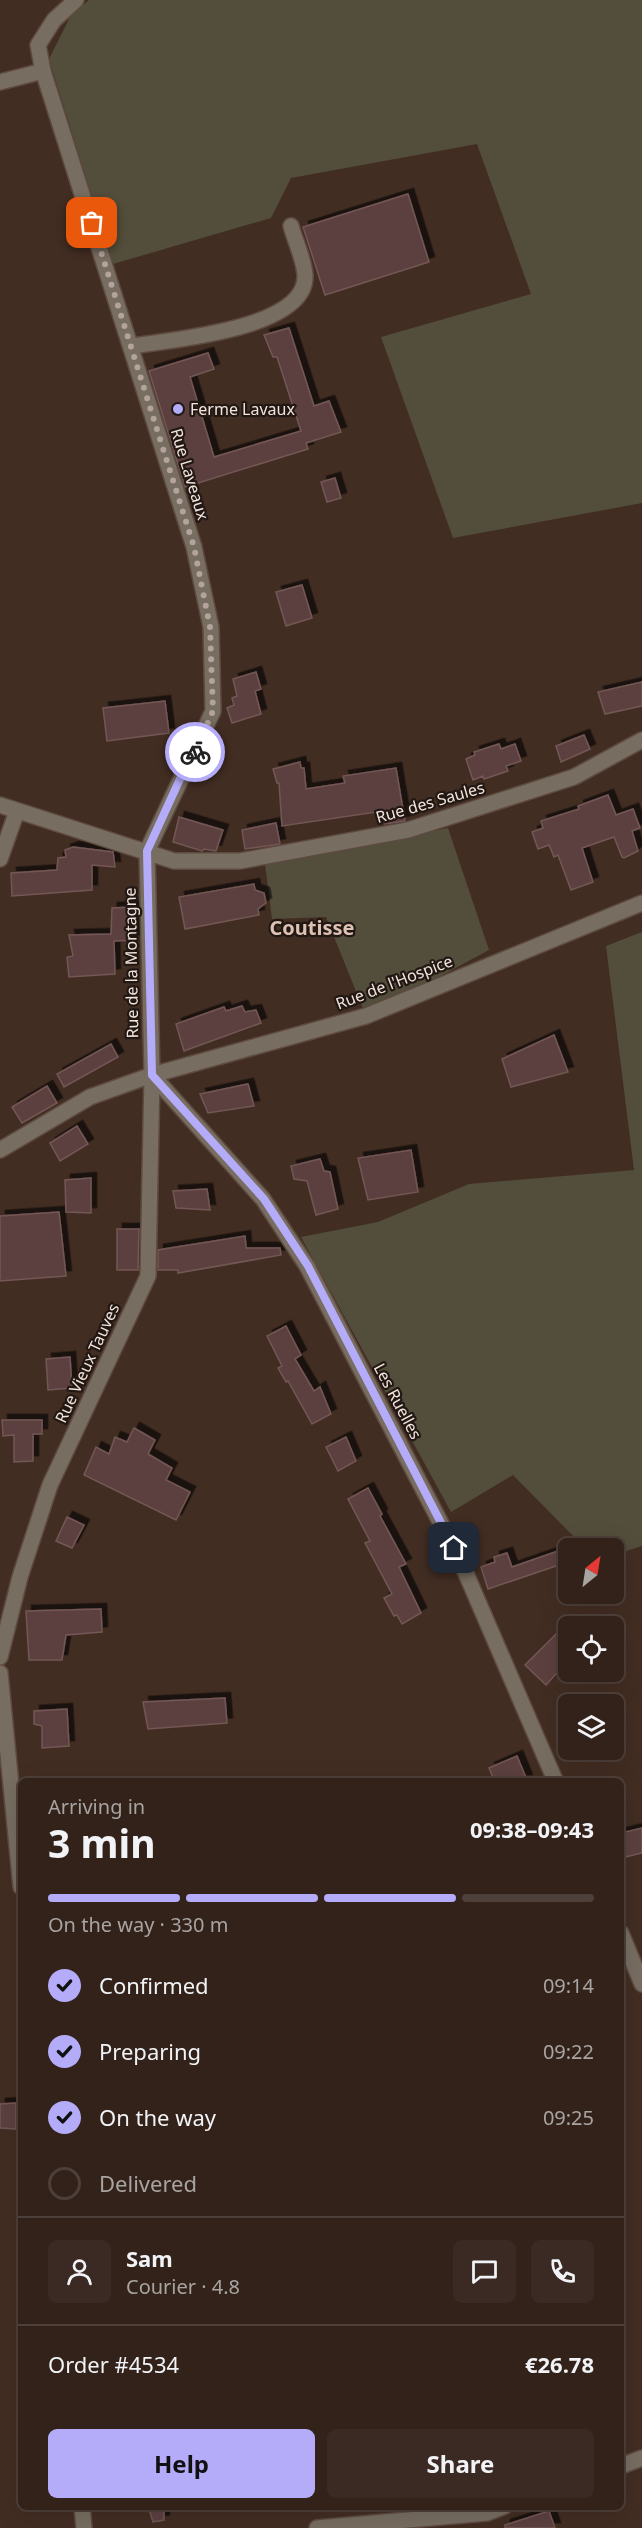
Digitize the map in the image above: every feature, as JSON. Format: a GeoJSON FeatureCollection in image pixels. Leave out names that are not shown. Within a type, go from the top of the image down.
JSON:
{"type":"FeatureCollection","features":[{"type":"Feature","properties":{"kind":"street","name":"Rue Laveaux"},"geometry":{"type":"LineString","coordinates":[[76,0],[54,20],[38,45],[43,71],[194,547],[210,627],[213,711],[147,851]]}},
{"type":"Feature","properties":{"kind":"street"},"geometry":{"type":"LineString","coordinates":[[0,82],[43,71]]}},
{"type":"Feature","properties":{"kind":"street"},"geometry":{"type":"LineString","coordinates":[[132,346],[238,328],[277,314],[300,296],[305,276],[291,226]]}},
{"type":"Feature","properties":{"kind":"street","name":"Rue des Saules"},"geometry":{"type":"LineString","coordinates":[[0,805],[174,861],[240,861],[408,830],[573,777],[642,740]]}},
{"type":"Feature","properties":{"kind":"street"},"geometry":{"type":"LineString","coordinates":[[0,859],[17,811]]}},
{"type":"Feature","properties":{"kind":"street","name":"Rue de la Montagne"},"geometry":{"type":"LineString","coordinates":[[147,851],[152,1075]]}},
{"type":"Feature","properties":{"kind":"street","name":"Rue de l'Hospice"},"geometry":{"type":"LineString","coordinates":[[0,1150],[90,1097],[152,1075],[366,1016],[642,903]]}},
{"type":"Feature","properties":{"kind":"street","name":"Rue Vieux Tauves"},"geometry":{"type":"LineString","coordinates":[[0,1657],[20,1578],[50,1485],[148,1276],[152,1075]]}},
{"type":"Feature","properties":{"kind":"street","name":"Les Ruelles"},"geometry":{"type":"LineString","coordinates":[[152,1075],[264,1199],[308,1266],[461,1562],[554,1778]]}},
{"type":"Feature","properties":{"kind":"street"},"geometry":{"type":"LineString","coordinates":[[0,1673],[18,1856]]}},
{"type":"Feature","properties":{"kind":"street"},"geometry":{"type":"LineString","coordinates":[[624,1940],[642,1984]]}},
{"type":"Feature","properties":{"kind":"street"},"geometry":{"type":"LineString","coordinates":[[624,2465],[642,2458]]}},
{"type":"Feature","properties":{"kind":"street"},"geometry":{"type":"LineString","coordinates":[[82,2510],[84,2528]]}},
{"type":"Feature","properties":{"kind":"street"},"geometry":{"type":"LineString","coordinates":[[317,2528],[487,2510]]}},
{"type":"Feature","properties":{"kind":"shaded area"},"geometry":{"type":"Polygon","coordinates":[[[89,0],[642,0],[642,503],[453,538],[381,337],[531,294],[477,144],[291,178],[271,218],[113,264],[49,59],[71,15],[89,0]]]}},
{"type":"Feature","properties":{"kind":"shaded area"},"geometry":{"type":"Polygon","coordinates":[[[448,828],[489,950],[366,1016],[326,917],[272,919],[265,864],[448,828]]]}},
{"type":"Feature","properties":{"kind":"shaded area"},"geometry":{"type":"Polygon","coordinates":[[[642,932],[642,1546],[624,1552],[624,1538],[575,1538],[513,1475],[451,1512],[301,1237],[378,1222],[469,1184],[634,1170],[606,946],[642,932]]]}},
{"type":"Feature","properties":{"kind":"building"},"geometry":{"type":"Polygon","coordinates":[[[408,194],[429,262],[325,295],[303,227],[408,194]]]}},
{"type":"Feature","properties":{"kind":"building","name":"Ferme Lavaux"},"geometry":{"type":"Polygon","coordinates":[[[289,328],[314,406],[329,401],[341,432],[306,443],[308,449],[185,487],[149,371],[208,353],[214,369],[190,377],[214,457],[301,431],[277,357],[273,357],[264,335],[289,328]]]}},
{"type":"Feature","properties":{"kind":"building"},"geometry":{"type":"Polygon","coordinates":[[[335,478],[341,498],[327,502],[321,482],[335,478]]]}},
{"type":"Feature","properties":{"kind":"building"},"geometry":{"type":"Polygon","coordinates":[[[302,585],[312,618],[286,626],[276,592],[302,585]]]}},
{"type":"Feature","properties":{"kind":"building"},"geometry":{"type":"Polygon","coordinates":[[[256,672],[261,689],[255,691],[261,714],[232,723],[227,708],[234,705],[232,698],[237,696],[233,679],[256,672]]]}},
{"type":"Feature","properties":{"kind":"building"},"geometry":{"type":"Polygon","coordinates":[[[642,682],[642,706],[605,714],[598,692],[642,682]]]}},
{"type":"Feature","properties":{"kind":"building"},"geometry":{"type":"Polygon","coordinates":[[[165,701],[169,733],[107,741],[103,708],[165,701]]]}},
{"type":"Feature","properties":{"kind":"building"},"geometry":{"type":"Polygon","coordinates":[[[584,735],[590,749],[561,762],[556,746],[584,735]]]}},
{"type":"Feature","properties":{"kind":"building"},"geometry":{"type":"Polygon","coordinates":[[[499,744],[501,749],[515,744],[521,761],[506,766],[508,771],[473,780],[466,759],[475,755],[474,752],[499,744]]]}},
{"type":"Feature","properties":{"kind":"building"},"geometry":{"type":"Polygon","coordinates":[[[300,762],[301,768],[304,768],[306,789],[345,783],[343,776],[396,768],[405,821],[385,824],[383,811],[282,826],[279,783],[277,783],[273,769],[300,762]]]}},
{"type":"Feature","properties":{"kind":"building"},"geometry":{"type":"Polygon","coordinates":[[[608,795],[616,815],[633,809],[640,828],[632,831],[638,851],[622,857],[614,837],[582,848],[593,882],[571,890],[558,855],[554,857],[549,845],[538,849],[532,832],[543,828],[541,821],[579,809],[578,806],[608,795]]]}},
{"type":"Feature","properties":{"kind":"building"},"geometry":{"type":"Polygon","coordinates":[[[179,817],[223,830],[216,851],[204,849],[202,851],[173,842],[179,817]]]}},
{"type":"Feature","properties":{"kind":"building"},"geometry":{"type":"Polygon","coordinates":[[[276,823],[280,844],[245,849],[242,830],[276,823]]]}},
{"type":"Feature","properties":{"kind":"building"},"geometry":{"type":"Polygon","coordinates":[[[73,847],[113,852],[115,867],[92,865],[92,890],[12,896],[11,873],[57,870],[58,858],[66,857],[65,850],[73,847]]]}},
{"type":"Feature","properties":{"kind":"building"},"geometry":{"type":"Polygon","coordinates":[[[254,884],[255,890],[264,893],[266,903],[258,909],[259,915],[185,929],[179,897],[254,884]]]}},
{"type":"Feature","properties":{"kind":"building"},"geometry":{"type":"Polygon","coordinates":[[[133,907],[134,940],[114,941],[115,974],[69,977],[67,957],[73,956],[69,935],[111,934],[112,908],[133,907]]]}},
{"type":"Feature","properties":{"kind":"building"},"geometry":{"type":"Polygon","coordinates":[[[242,1006],[245,1012],[256,1010],[261,1023],[184,1051],[176,1024],[224,1007],[226,1011],[242,1006]]]}},
{"type":"Feature","properties":{"kind":"building"},"geometry":{"type":"Polygon","coordinates":[[[554,1035],[568,1072],[511,1087],[502,1059],[554,1035]]]}},
{"type":"Feature","properties":{"kind":"building"},"geometry":{"type":"Polygon","coordinates":[[[111,1044],[118,1057],[64,1087],[57,1074],[111,1044]]]}},
{"type":"Feature","properties":{"kind":"building"},"geometry":{"type":"Polygon","coordinates":[[[248,1084],[254,1106],[208,1113],[200,1094],[248,1084]]]}},
{"type":"Feature","properties":{"kind":"building"},"geometry":{"type":"Polygon","coordinates":[[[47,1086],[57,1103],[22,1123],[12,1107],[47,1086]]]}},
{"type":"Feature","properties":{"kind":"building"},"geometry":{"type":"Polygon","coordinates":[[[77,1126],[88,1144],[60,1161],[50,1143],[77,1126]]]}},
{"type":"Feature","properties":{"kind":"building"},"geometry":{"type":"Polygon","coordinates":[[[411,1150],[418,1192],[368,1200],[358,1158],[411,1150]]]}},
{"type":"Feature","properties":{"kind":"building"},"geometry":{"type":"Polygon","coordinates":[[[320,1159],[324,1171],[330,1172],[338,1209],[316,1215],[307,1181],[294,1179],[291,1166],[320,1159]]]}},
{"type":"Feature","properties":{"kind":"building"},"geometry":{"type":"Polygon","coordinates":[[[91,1178],[91,1213],[66,1212],[65,1180],[91,1178]]]}},
{"type":"Feature","properties":{"kind":"building"},"geometry":{"type":"Polygon","coordinates":[[[207,1189],[210,1210],[176,1208],[173,1191],[207,1189]]]}},
{"type":"Feature","properties":{"kind":"building"},"geometry":{"type":"Polygon","coordinates":[[[59,1212],[66,1276],[0,1281],[0,1216],[59,1212]]]}},
{"type":"Feature","properties":{"kind":"building"},"geometry":{"type":"Polygon","coordinates":[[[117,1229],[139,1229],[138,1270],[117,1270],[117,1229]]]}},
{"type":"Feature","properties":{"kind":"building"},"geometry":{"type":"Polygon","coordinates":[[[245,1236],[246,1248],[280,1248],[281,1255],[178,1273],[178,1270],[158,1270],[158,1250],[245,1236]]]}},
{"type":"Feature","properties":{"kind":"building"},"geometry":{"type":"Polygon","coordinates":[[[286,1326],[301,1355],[295,1359],[314,1391],[320,1387],[331,1414],[312,1424],[288,1381],[286,1382],[278,1368],[282,1366],[267,1336],[286,1326]]]}},
{"type":"Feature","properties":{"kind":"building"},"geometry":{"type":"Polygon","coordinates":[[[70,1357],[72,1388],[48,1390],[46,1359],[70,1357]]]}},
{"type":"Feature","properties":{"kind":"building"},"geometry":{"type":"Polygon","coordinates":[[[2,1420],[42,1420],[42,1434],[33,1434],[33,1461],[14,1462],[14,1435],[3,1436],[2,1420]]]}},
{"type":"Feature","properties":{"kind":"building"},"geometry":{"type":"Polygon","coordinates":[[[134,1428],[155,1440],[148,1454],[172,1468],[166,1480],[190,1492],[176,1520],[84,1475],[96,1447],[109,1454],[115,1437],[127,1442],[134,1428]]]}},
{"type":"Feature","properties":{"kind":"building"},"geometry":{"type":"Polygon","coordinates":[[[346,1437],[356,1461],[338,1471],[326,1447],[346,1437]]]}},
{"type":"Feature","properties":{"kind":"building"},"geometry":{"type":"Polygon","coordinates":[[[368,1488],[406,1564],[399,1567],[421,1613],[402,1624],[397,1615],[394,1616],[384,1598],[392,1594],[365,1543],[370,1541],[348,1499],[368,1488]]]}},
{"type":"Feature","properties":{"kind":"building"},"geometry":{"type":"Polygon","coordinates":[[[67,1517],[84,1525],[72,1548],[56,1541],[67,1517]]]}},
{"type":"Feature","properties":{"kind":"building"},"geometry":{"type":"Polygon","coordinates":[[[558,1551],[558,1565],[488,1589],[481,1567],[495,1562],[494,1557],[507,1553],[512,1567],[558,1551]]]}},
{"type":"Feature","properties":{"kind":"building"},"geometry":{"type":"Polygon","coordinates":[[[101,1609],[102,1632],[66,1635],[62,1660],[29,1660],[26,1611],[101,1609]]]}},
{"type":"Feature","properties":{"kind":"building"},"geometry":{"type":"Polygon","coordinates":[[[558,1634],[558,1672],[546,1685],[525,1665],[558,1634]]]}},
{"type":"Feature","properties":{"kind":"building"},"geometry":{"type":"Polygon","coordinates":[[[225,1698],[227,1723],[148,1729],[143,1702],[225,1698]]]}},
{"type":"Feature","properties":{"kind":"building"},"geometry":{"type":"Polygon","coordinates":[[[67,1709],[69,1746],[42,1748],[42,1726],[34,1724],[34,1711],[67,1709]]]}},
{"type":"Feature","properties":{"kind":"building"},"geometry":{"type":"Polygon","coordinates":[[[517,1756],[526,1778],[493,1778],[489,1768],[517,1756]]]}},
{"type":"Feature","properties":{"kind":"building"},"geometry":{"type":"Polygon","coordinates":[[[642,1828],[642,1853],[624,1857],[624,1832],[642,1828]]]}},
{"type":"Feature","properties":{"kind":"building"},"geometry":{"type":"Polygon","coordinates":[[[16,2103],[16,2129],[0,2128],[0,2104],[16,2103]]]}},
{"type":"Feature","properties":{"kind":"building"},"geometry":{"type":"Polygon","coordinates":[[[149,2510],[164,2510],[164,2520],[153,2522],[149,2510]]]}},
{"type":"Feature","properties":{"kind":"building"},"geometry":{"type":"Polygon","coordinates":[[[549,2511],[555,2528],[505,2528],[505,2525],[549,2511]]]}},
{"type":"Feature","properties":{"kind":"way so far"},"geometry":{"type":"LineString","coordinates":[[92,223],[194,547],[210,627],[213,711],[195,752]]}},
{"type":"Feature","properties":{"kind":"place","name":"Ferme Lavaux"},"geometry":{"type":"Point","coordinates":[178,409]}},
{"type":"Feature","properties":{"kind":"district","name":"Coutisse"},"geometry":{"type":"Point","coordinates":[312,927]}},
{"type":"Feature","properties":{"kind":"route"},"geometry":{"type":"LineString","coordinates":[[195,752],[147,851],[152,1075],[264,1199],[308,1266],[454,1548]]}}]}
